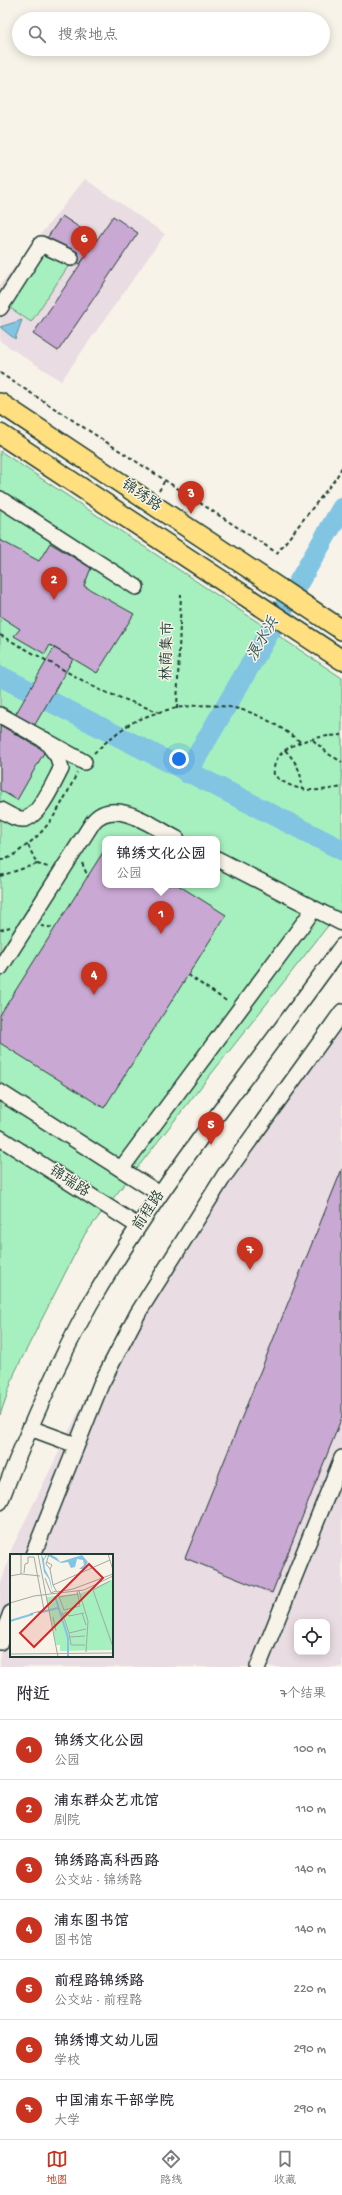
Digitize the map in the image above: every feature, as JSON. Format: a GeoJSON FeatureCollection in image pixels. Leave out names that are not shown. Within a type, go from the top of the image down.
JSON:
{"type":"FeatureCollection","features":[{"type":"Feature","properties":{"kind":"main road","name":"锦绣路"},"geometry":{"type":"LineString","coordinates":[[0,403],[342,630]]}},
{"type":"Feature","properties":{"kind":"main road","name":"锦绣路"},"geometry":{"type":"LineString","coordinates":[[0,434],[342,660]]}},
{"type":"Feature","properties":{"kind":"street"},"geometry":{"type":"LineString","coordinates":[[0,308],[41,244],[71,258]]}},
{"type":"Feature","properties":{"kind":"street"},"geometry":{"type":"LineString","coordinates":[[0,499],[136,587]]}},
{"type":"Feature","properties":{"kind":"street"},"geometry":{"type":"LineString","coordinates":[[0,716],[84,762]]}},
{"type":"Feature","properties":{"kind":"street"},"geometry":{"type":"LineString","coordinates":[[0,810],[15,818],[24,819],[36,812],[61,769],[58,757],[45,740]]}},
{"type":"Feature","properties":{"kind":"street"},"geometry":{"type":"LineString","coordinates":[[0,968],[93,822],[101,814],[109,811],[128,814],[172,836]]}},
{"type":"Feature","properties":{"kind":"street"},"geometry":{"type":"LineString","coordinates":[[220,861],[342,923]]}},
{"type":"Feature","properties":{"kind":"street"},"geometry":{"type":"LineString","coordinates":[[121,1169],[314,909]]}},
{"type":"Feature","properties":{"kind":"street","name":"前程路"},"geometry":{"type":"LineString","coordinates":[[0,1502],[30,1428],[90,1305],[138,1226],[342,946]]}},
{"type":"Feature","properties":{"kind":"street"},"geometry":{"type":"LineString","coordinates":[[33,1554],[101,1384],[138,1313],[224,1176],[342,1012]]}},
{"type":"Feature","properties":{"kind":"street"},"geometry":{"type":"LineString","coordinates":[[0,1092],[160,1194]]}},
{"type":"Feature","properties":{"kind":"street","name":"锦瑞路"},"geometry":{"type":"LineString","coordinates":[[0,1138],[138,1226]]}},
{"type":"Feature","properties":{"kind":"street"},"geometry":{"type":"LineString","coordinates":[[30,1428],[76,1444]]}},
{"type":"Feature","properties":{"kind":"street"},"geometry":{"type":"LineString","coordinates":[[258,1667],[342,1458]]}},
{"type":"Feature","properties":{"kind":"street"},"geometry":{"type":"LineString","coordinates":[[0,1642],[10,1616]]}},
{"type":"Feature","properties":{"kind":"path"},"geometry":{"type":"LineString","coordinates":[[0,373],[277,554],[336,478],[342,467]]}},
{"type":"Feature","properties":{"kind":"path"},"geometry":{"type":"LineString","coordinates":[[159,491],[165,480]]}},
{"type":"Feature","properties":{"kind":"path","name":"林荫集市"},"geometry":{"type":"LineString","coordinates":[[177,709],[181,594]]}},
{"type":"Feature","properties":{"kind":"path"},"geometry":{"type":"LineString","coordinates":[[0,635],[100,690],[158,712]]}},
{"type":"Feature","properties":{"kind":"path"},"geometry":{"type":"LineString","coordinates":[[102,746],[130,725],[158,712],[213,704],[251,713],[276,724],[302,743]]}},
{"type":"Feature","properties":{"kind":"path"},"geometry":{"type":"LineString","coordinates":[[342,735],[313,740],[285,750],[278,756],[273,766],[274,775],[282,782],[302,790],[317,791],[342,787]]}},
{"type":"Feature","properties":{"kind":"path"},"geometry":{"type":"LineString","coordinates":[[313,740],[330,755],[342,762]]}},
{"type":"Feature","properties":{"kind":"path"},"geometry":{"type":"LineString","coordinates":[[285,750],[298,766],[302,775],[302,790]]}},
{"type":"Feature","properties":{"kind":"path"},"geometry":{"type":"LineString","coordinates":[[28,844],[37,864]]}},
{"type":"Feature","properties":{"kind":"path"},"geometry":{"type":"LineString","coordinates":[[0,876],[37,864],[62,871]]}},
{"type":"Feature","properties":{"kind":"path"},"geometry":{"type":"LineString","coordinates":[[188,975],[239,1009]]}},
{"type":"Feature","properties":{"kind":"shaded area"},"geometry":{"type":"Polygon","coordinates":[[[85,179],[165,234],[61,381],[0,341],[0,285],[85,179]]]}},
{"type":"Feature","properties":{"kind":"shaded area"},"geometry":{"type":"Polygon","coordinates":[[[342,1000],[342,1667],[0,1667],[0,1587],[10,1554],[10,1657],[113,1657],[113,1554],[10,1554],[98,1372],[219,1167],[342,1000]]]}},
{"type":"Feature","properties":{"kind":"green space"},"geometry":{"type":"Polygon","coordinates":[[[44,248],[69,265],[31,322],[6,305],[44,248]]]}},
{"type":"Feature","properties":{"kind":"green space"},"geometry":{"type":"Polygon","coordinates":[[[0,451],[342,678],[342,908],[85,1234],[15,1372],[0,1415],[0,451]]]}},
{"type":"Feature","properties":{"kind":"water"},"geometry":{"type":"Polygon","coordinates":[[[22,320],[15,339],[0,327],[22,320]]]}},
{"type":"Feature","properties":{"kind":"building"},"geometry":{"type":"Polygon","coordinates":[[[62,216],[97,239],[80,264],[45,241],[62,216]]]}},
{"type":"Feature","properties":{"kind":"building"},"geometry":{"type":"Polygon","coordinates":[[[113,216],[138,233],[58,351],[33,334],[113,216]]]}},
{"type":"Feature","properties":{"kind":"building"},"geometry":{"type":"Polygon","coordinates":[[[0,540],[39,561],[50,543],[91,568],[84,586],[134,614],[97,673],[50,645],[45,654],[14,636],[20,629],[0,616],[0,540]]]}},
{"type":"Feature","properties":{"kind":"building"},"geometry":{"type":"Polygon","coordinates":[[[54,648],[73,659],[26,740],[7,729],[54,648]]]}},
{"type":"Feature","properties":{"kind":"building"},"geometry":{"type":"Polygon","coordinates":[[[0,725],[45,751],[17,800],[0,790],[0,725]]]}},
{"type":"Feature","properties":{"kind":"building"},"geometry":{"type":"Polygon","coordinates":[[[102,854],[102,888],[183,888],[226,915],[104,1108],[0,1043],[0,1015],[102,854]]]}},
{"type":"Feature","properties":{"kind":"building"},"geometry":{"type":"Polygon","coordinates":[[[342,1169],[342,1417],[272,1593],[185,1558],[342,1169]]]}},
{"type":"Feature","properties":{"kind":"waterway","name":"浪水浜"},"geometry":{"type":"LineString","coordinates":[[187,773],[342,508]]}},
{"type":"Feature","properties":{"kind":"waterway"},"geometry":{"type":"LineString","coordinates":[[0,676],[342,850]]}},
{"type":"Feature","properties":{"kind":"place","name":"锦绣博文幼儿园"},"geometry":{"type":"Point","coordinates":[84,259]}},
{"type":"Feature","properties":{"kind":"place","name":"锦绣路高科西路"},"geometry":{"type":"Point","coordinates":[191,514]}},
{"type":"Feature","properties":{"kind":"place","name":"浦东群众艺术馆"},"geometry":{"type":"Point","coordinates":[54,600]}},
{"type":"Feature","properties":{"kind":"place","name":"锦绣文化公园"},"geometry":{"type":"Point","coordinates":[161,934]}},
{"type":"Feature","properties":{"kind":"place","name":"浦东图书馆"},"geometry":{"type":"Point","coordinates":[94,995]}},
{"type":"Feature","properties":{"kind":"place","name":"前程路锦绣路"},"geometry":{"type":"Point","coordinates":[211,1145]}},
{"type":"Feature","properties":{"kind":"place","name":"中国浦东干部学院"},"geometry":{"type":"Point","coordinates":[250,1270]}}]}
